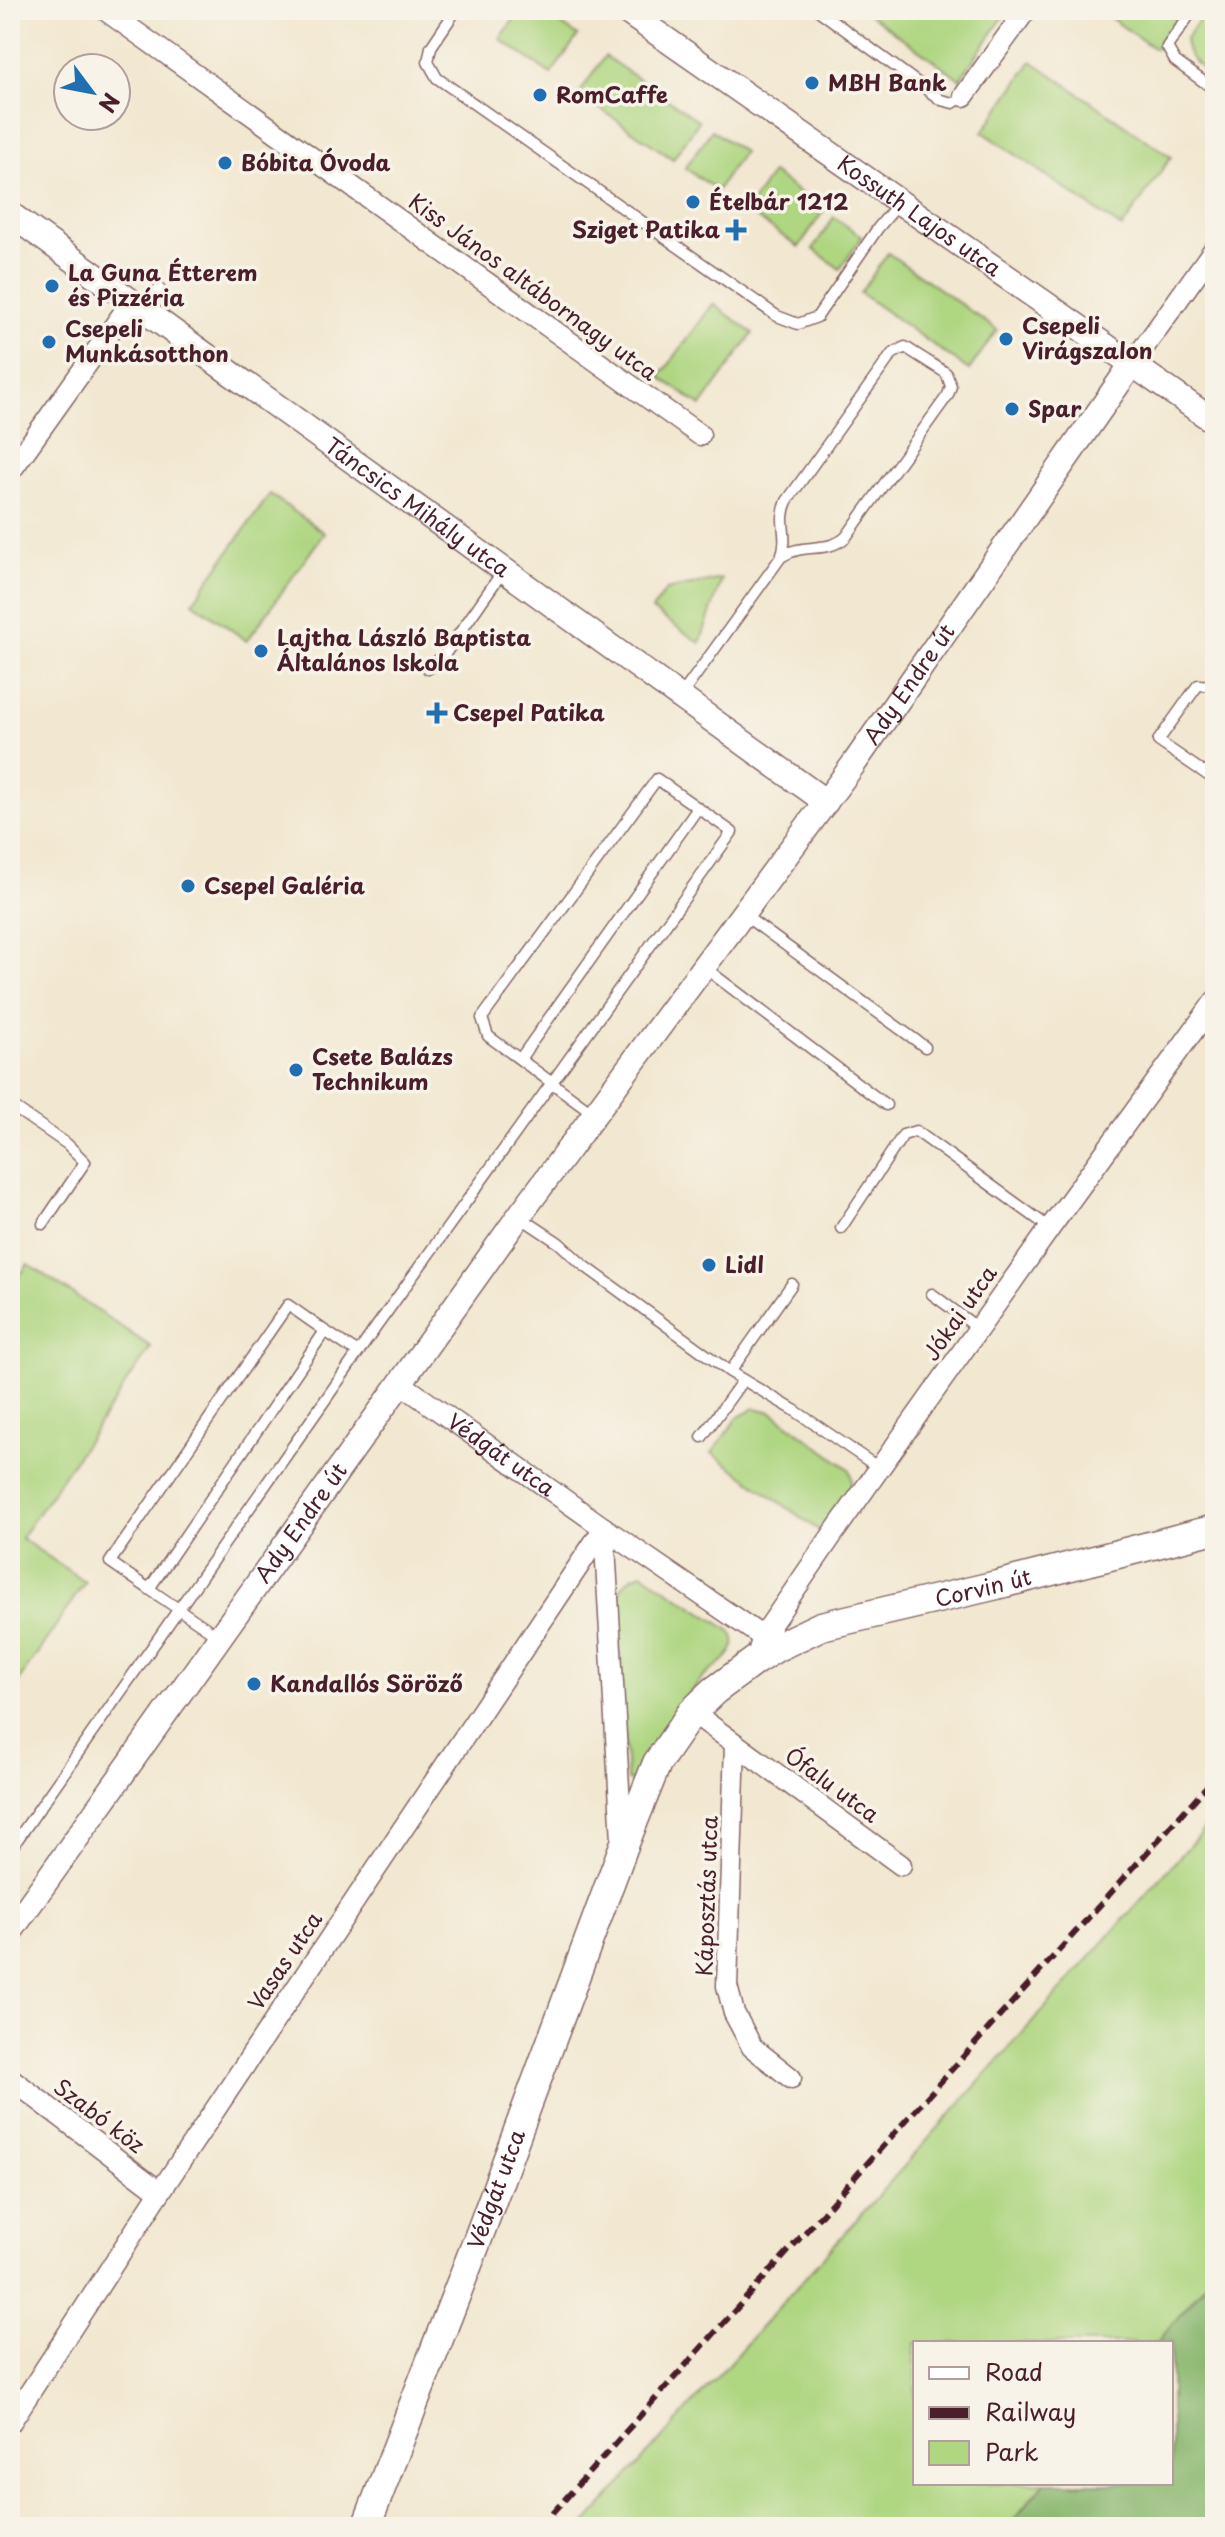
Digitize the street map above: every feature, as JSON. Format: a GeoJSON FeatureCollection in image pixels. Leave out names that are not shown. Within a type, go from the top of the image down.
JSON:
{"type":"FeatureCollection","features":[{"type":"Feature","properties":{"kind":"main road","name":"Corvin út"},"geometry":{"type":"LineString","coordinates":[[765,1648],[821,1626],[1215,1529]]}},
{"type":"Feature","properties":{"kind":"main road","name":"Védgát utca"},"geometry":{"type":"LineString","coordinates":[[366,2527],[657,1763],[692,1712],[765,1648]]}},
{"type":"Feature","properties":{"kind":"street","name":"Kiss János altábornagy utca"},"geometry":{"type":"LineString","coordinates":[[105,10],[700,435]]}},
{"type":"Feature","properties":{"kind":"street","name":"Kossuth Lajos utca"},"geometry":{"type":"LineString","coordinates":[[624,10],[1215,422]]}},
{"type":"Feature","properties":{"kind":"street"},"geometry":{"type":"LineString","coordinates":[[964,96],[1026,10]]}},
{"type":"Feature","properties":{"kind":"street","name":"Táncsics Mihály utca"},"geometry":{"type":"LineString","coordinates":[[10,214],[826,802]]}},
{"type":"Feature","properties":{"kind":"street","name":"Ady Endre út"},"geometry":{"type":"LineString","coordinates":[[10,1932],[593,1113],[826,802],[1215,248]]}},
{"type":"Feature","properties":{"kind":"street"},"geometry":{"type":"LineString","coordinates":[[10,472],[138,305]]}},
{"type":"Feature","properties":{"kind":"street","name":"Jókai utca"},"geometry":{"type":"LineString","coordinates":[[765,1648],[879,1468],[1215,1001]]}},
{"type":"Feature","properties":{"kind":"street","name":"Védgát utca"},"geometry":{"type":"LineString","coordinates":[[400,1383],[604,1528],[765,1648]]}},
{"type":"Feature","properties":{"kind":"street","name":"Védgát utca"},"geometry":{"type":"LineString","coordinates":[[604,1528],[623,1848]]}},
{"type":"Feature","properties":{"kind":"street","name":"Vasas utca"},"geometry":{"type":"LineString","coordinates":[[10,2423],[160,2192],[604,1528]]}},
{"type":"Feature","properties":{"kind":"street"},"geometry":{"type":"LineString","coordinates":[[692,1712],[735,1744]]}},
{"type":"Feature","properties":{"kind":"street","name":"Ófalu utca"},"geometry":{"type":"LineString","coordinates":[[735,1744],[901,1865]]}},
{"type":"Feature","properties":{"kind":"street","name":"Káposztás utca"},"geometry":{"type":"LineString","coordinates":[[735,1744],[727,1986],[734,2013],[752,2047],[791,2078]]}},
{"type":"Feature","properties":{"kind":"street","name":"Szabó köz"},"geometry":{"type":"LineString","coordinates":[[10,2078],[160,2192]]}},
{"type":"Feature","properties":{"kind":"lane"},"geometry":{"type":"LineString","coordinates":[[456,10],[431,47],[428,62],[437,78],[777,316],[798,324],[817,317],[878,228],[899,203]]}},
{"type":"Feature","properties":{"kind":"lane"},"geometry":{"type":"LineString","coordinates":[[818,10],[941,100],[953,103],[964,96]]}},
{"type":"Feature","properties":{"kind":"lane"},"geometry":{"type":"LineString","coordinates":[[1193,10],[1167,47],[1175,61],[1215,90]]}},
{"type":"Feature","properties":{"kind":"lane"},"geometry":{"type":"LineString","coordinates":[[138,305],[159,288]]}},
{"type":"Feature","properties":{"kind":"lane"},"geometry":{"type":"LineString","coordinates":[[679,698],[781,557],[796,548],[839,544],[846,537],[948,395],[951,386],[946,373],[905,347],[892,354],[787,501],[781,520],[785,537],[781,557]]}},
{"type":"Feature","properties":{"kind":"lane"},"geometry":{"type":"LineString","coordinates":[[428,669],[445,654],[503,571]]}},
{"type":"Feature","properties":{"kind":"lane"},"geometry":{"type":"LineString","coordinates":[[1215,686],[1198,685],[1158,741],[1215,780]]}},
{"type":"Feature","properties":{"kind":"lane"},"geometry":{"type":"LineString","coordinates":[[10,1850],[358,1353],[552,1083],[732,832],[657,779],[482,1018],[488,1036],[520,1059],[552,1083],[593,1113]]}},
{"type":"Feature","properties":{"kind":"lane"},"geometry":{"type":"LineString","coordinates":[[520,1059],[698,808]]}},
{"type":"Feature","properties":{"kind":"lane"},"geometry":{"type":"LineString","coordinates":[[743,913],[925,1047]]}},
{"type":"Feature","properties":{"kind":"lane"},"geometry":{"type":"LineString","coordinates":[[703,966],[886,1105]]}},
{"type":"Feature","properties":{"kind":"lane"},"geometry":{"type":"LineString","coordinates":[[10,1105],[67,1144],[85,1162],[43,1224]]}},
{"type":"Feature","properties":{"kind":"lane"},"geometry":{"type":"LineString","coordinates":[[841,1228],[903,1135],[916,1131],[1050,1228]]}},
{"type":"Feature","properties":{"kind":"lane"},"geometry":{"type":"LineString","coordinates":[[519,1216],[730,1372],[794,1410],[879,1468]]}},
{"type":"Feature","properties":{"kind":"lane"},"geometry":{"type":"LineString","coordinates":[[730,1372],[792,1284]]}},
{"type":"Feature","properties":{"kind":"lane"},"geometry":{"type":"LineString","coordinates":[[932,1294],[979,1329]]}},
{"type":"Feature","properties":{"kind":"lane"},"geometry":{"type":"LineString","coordinates":[[220,1637],[110,1562],[288,1305],[358,1353]]}},
{"type":"Feature","properties":{"kind":"lane"},"geometry":{"type":"LineString","coordinates":[[149,1589],[325,1331]]}},
{"type":"Feature","properties":{"kind":"lane"},"geometry":{"type":"LineString","coordinates":[[702,1437],[743,1380]]}},
{"type":"Feature","properties":{"kind":"green space"},"geometry":{"type":"Polygon","coordinates":[[[520,10],[541,10],[578,36],[551,74],[500,39],[520,10]]]}},
{"type":"Feature","properties":{"kind":"green space"},"geometry":{"type":"Polygon","coordinates":[[[863,10],[1008,10],[960,79],[863,10]]]}},
{"type":"Feature","properties":{"kind":"green space"},"geometry":{"type":"Polygon","coordinates":[[[1099,10],[1182,10],[1155,49],[1099,10]]]}},
{"type":"Feature","properties":{"kind":"green space"},"geometry":{"type":"Polygon","coordinates":[[[1206,10],[1215,10],[1215,78],[1191,58],[1185,40],[1206,10]]]}},
{"type":"Feature","properties":{"kind":"green space"},"geometry":{"type":"Polygon","coordinates":[[[605,56],[699,121],[673,159],[579,94],[605,56]]]}},
{"type":"Feature","properties":{"kind":"green space"},"geometry":{"type":"Polygon","coordinates":[[[1032,61],[1171,157],[1122,228],[983,132],[1032,61]]]}},
{"type":"Feature","properties":{"kind":"green space"},"geometry":{"type":"Polygon","coordinates":[[[712,130],[743,152],[717,190],[685,168],[712,130]]]}},
{"type":"Feature","properties":{"kind":"green space"},"geometry":{"type":"Polygon","coordinates":[[[772,173],[824,210],[799,247],[746,211],[772,173]]]}},
{"type":"Feature","properties":{"kind":"green space"},"geometry":{"type":"Polygon","coordinates":[[[834,217],[862,237],[840,269],[813,249],[834,217]]]}},
{"type":"Feature","properties":{"kind":"green space"},"geometry":{"type":"Polygon","coordinates":[[[888,253],[997,330],[969,370],[860,293],[888,253]]]}},
{"type":"Feature","properties":{"kind":"green space"},"geometry":{"type":"Polygon","coordinates":[[[713,304],[753,333],[701,406],[660,377],[713,304]]]}},
{"type":"Feature","properties":{"kind":"green space"},"geometry":{"type":"Polygon","coordinates":[[[270,494],[324,533],[247,641],[193,602],[270,494]]]}},
{"type":"Feature","properties":{"kind":"green space"},"geometry":{"type":"Polygon","coordinates":[[[722,579],[700,643],[652,610],[666,590],[722,579]]]}},
{"type":"Feature","properties":{"kind":"green space"},"geometry":{"type":"Polygon","coordinates":[[[28,1264],[151,1347],[21,1538],[85,1582],[10,1694],[10,1290],[28,1264]]]}},
{"type":"Feature","properties":{"kind":"green space"},"geometry":{"type":"Polygon","coordinates":[[[755,1408],[772,1412],[849,1469],[851,1486],[848,1494],[821,1532],[712,1453],[737,1418],[755,1408]]]}},
{"type":"Feature","properties":{"kind":"green space"},"geometry":{"type":"Polygon","coordinates":[[[642,1573],[729,1630],[735,1643],[728,1656],[690,1693],[637,1778],[632,1781],[627,1780],[617,1597],[626,1582],[642,1573]]]}},
{"type":"Feature","properties":{"kind":"green space"},"geometry":{"type":"Polygon","coordinates":[[[1215,1817],[1215,2272],[1159,2341],[913,2341],[913,2485],[1042,2485],[1008,2527],[583,2527],[1215,1817]]]}},
{"type":"Feature","properties":{"kind":"green space"},"geometry":{"type":"Polygon","coordinates":[[[1215,2272],[1215,2527],[1008,2527],[1042,2485],[1173,2485],[1173,2341],[1159,2341],[1215,2272]]]}},
{"type":"Feature","properties":{"kind":"railway"},"geometry":{"type":"LineString","coordinates":[[540,2527],[1215,1777]]}},
{"type":"Feature","properties":{"kind":"place","name":"MBH Bank"},"geometry":{"type":"Point","coordinates":[812,83]}},
{"type":"Feature","properties":{"kind":"place","name":"RomCaffe"},"geometry":{"type":"Point","coordinates":[540,95]}},
{"type":"Feature","properties":{"kind":"place","name":"Bóbita Óvoda"},"geometry":{"type":"Point","coordinates":[225,163]}},
{"type":"Feature","properties":{"kind":"place","name":"Ételbár 1212"},"geometry":{"type":"Point","coordinates":[693,202]}},
{"type":"Feature","properties":{"kind":"place","name":"Sziget Patika"},"geometry":{"type":"Point","coordinates":[736,230]}},
{"type":"Feature","properties":{"kind":"place","name":"La Guna Étterem és Pizzéria"},"geometry":{"type":"Point","coordinates":[52,286]}},
{"type":"Feature","properties":{"kind":"place","name":"Csepeli Virágszalon"},"geometry":{"type":"Point","coordinates":[1006,339]}},
{"type":"Feature","properties":{"kind":"place","name":"Csepeli Munkásotthon"},"geometry":{"type":"Point","coordinates":[49,342]}},
{"type":"Feature","properties":{"kind":"place","name":"Spar"},"geometry":{"type":"Point","coordinates":[1012,409]}},
{"type":"Feature","properties":{"kind":"place","name":"Lajtha László Baptista Általános Iskola"},"geometry":{"type":"Point","coordinates":[261,651]}},
{"type":"Feature","properties":{"kind":"place","name":"Csepel Patika"},"geometry":{"type":"Point","coordinates":[437,713]}},
{"type":"Feature","properties":{"kind":"place","name":"Csepel Galéria"},"geometry":{"type":"Point","coordinates":[188,886]}},
{"type":"Feature","properties":{"kind":"place","name":"Csete Balázs Technikum"},"geometry":{"type":"Point","coordinates":[296,1070]}},
{"type":"Feature","properties":{"kind":"place","name":"Lidl"},"geometry":{"type":"Point","coordinates":[709,1265]}},
{"type":"Feature","properties":{"kind":"place","name":"Kandallós Söröző"},"geometry":{"type":"Point","coordinates":[254,1684]}}]}
